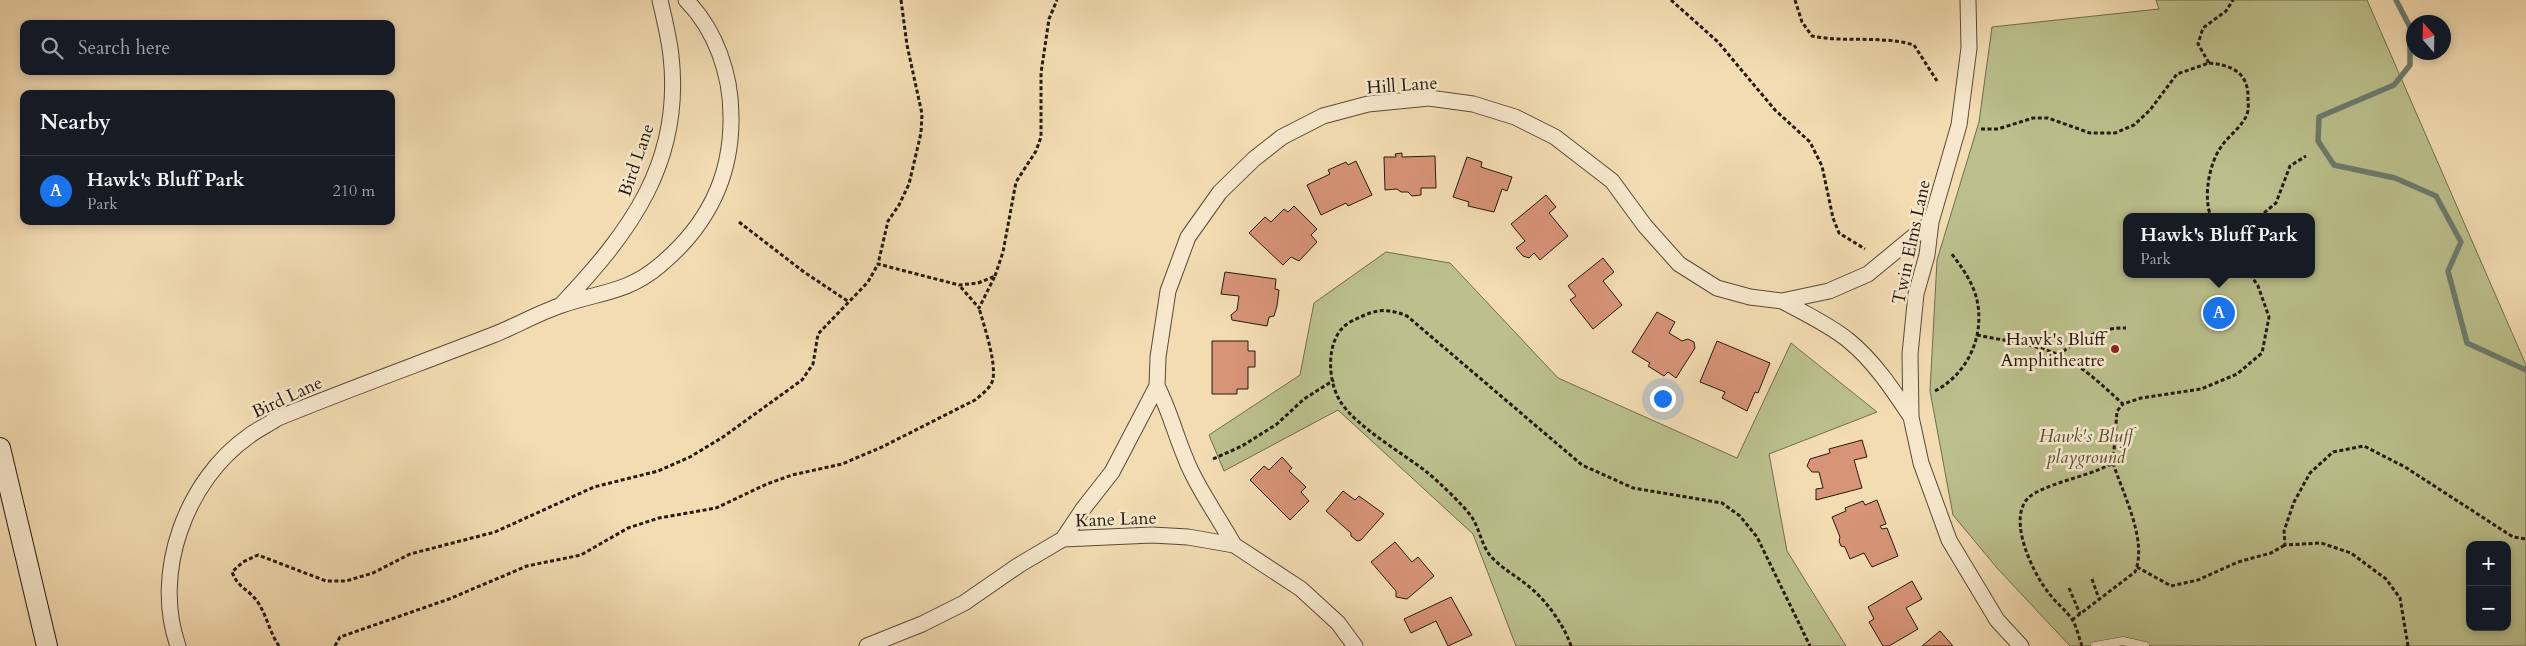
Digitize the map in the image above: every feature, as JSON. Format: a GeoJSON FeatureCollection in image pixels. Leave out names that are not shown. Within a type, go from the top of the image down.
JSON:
{"type":"FeatureCollection","features":[{"type":"Feature","properties":{"kind":"street","name":"Bird Lane"},"geometry":{"type":"LineString","coordinates":[[561,305],[597,267],[637,213],[662,152],[670,120],[672,89],[671,56],[660,0]]}},
{"type":"Feature","properties":{"kind":"street","name":"Bird Lane"},"geometry":{"type":"LineString","coordinates":[[178,646],[169,601],[173,558],[182,526],[200,489],[222,461],[248,436],[278,418],[510,328],[561,305],[632,285],[658,267],[680,247],[701,222],[716,196],[728,161],[732,131],[728,78],[713,36],[686,0]]}},
{"type":"Feature","properties":{"kind":"street","name":"Twin Elms Lane"},"geometry":{"type":"LineString","coordinates":[[1968,0],[1969,48],[1959,125],[1931,222],[1927,255],[1916,294],[1910,354],[1911,417],[1921,463],[1948,540],[1997,620],[2021,646]]}},
{"type":"Feature","properties":{"kind":"street","name":"Hill Lane"},"geometry":{"type":"LineString","coordinates":[[1157,386],[1158,357],[1168,291],[1188,237],[1220,192],[1254,159],[1282,138],[1323,116],[1368,104],[1429,98],[1473,104],[1515,117],[1555,137],[1612,181],[1644,226],[1680,264],[1717,288],[1750,297],[1782,301]]}},
{"type":"Feature","properties":{"kind":"street"},"geometry":{"type":"LineString","coordinates":[[1782,301],[1829,290],[1868,274],[1931,222]]}},
{"type":"Feature","properties":{"kind":"street"},"geometry":{"type":"LineString","coordinates":[[1782,301],[1825,324],[1848,340],[1888,383],[1911,417]]}},
{"type":"Feature","properties":{"kind":"street"},"geometry":{"type":"LineString","coordinates":[[1063,540],[1082,509],[1112,472],[1157,386]]}},
{"type":"Feature","properties":{"kind":"street"},"geometry":{"type":"LineString","coordinates":[[1157,386],[1170,412],[1180,446],[1193,477],[1234,545]]}},
{"type":"Feature","properties":{"kind":"street"},"geometry":{"type":"LineString","coordinates":[[0,448],[47,646]]}},
{"type":"Feature","properties":{"kind":"street","name":"Kane Lane"},"geometry":{"type":"LineString","coordinates":[[867,646],[922,624],[964,603],[1019,565],[1063,540],[1152,535],[1188,537],[1234,545],[1301,589],[1338,623],[1355,646]]}},
{"type":"Feature","properties":{"kind":"lane"},"geometry":{"type":"LineString","coordinates":[[2094,646],[2123,641],[2143,645]]}},
{"type":"Feature","properties":{"kind":"path"},"geometry":{"type":"LineString","coordinates":[[279,646],[271,633],[260,605],[251,592],[237,584],[232,572],[243,562],[258,555],[326,581],[346,580],[372,573],[410,554],[495,532],[594,486],[658,471],[690,457],[723,437],[802,380],[813,364],[818,334],[868,282],[878,264],[888,221],[899,205],[909,184],[921,133],[922,114],[907,45],[901,0]]}},
{"type":"Feature","properties":{"kind":"path"},"geometry":{"type":"LineString","coordinates":[[979,308],[995,276],[1003,252],[1016,182],[1036,151],[1041,137],[1041,73],[1049,20],[1057,0]]}},
{"type":"Feature","properties":{"kind":"path"},"geometry":{"type":"LineString","coordinates":[[1671,0],[1718,42],[1775,110],[1810,142],[1822,166],[1833,218],[1839,233],[1864,249]]}},
{"type":"Feature","properties":{"kind":"path"},"geometry":{"type":"LineString","coordinates":[[1795,0],[1802,22],[1812,36],[1828,40],[1895,40],[1914,45],[1937,81]]}},
{"type":"Feature","properties":{"kind":"path"},"geometry":{"type":"LineString","coordinates":[[2209,63],[2198,44],[2203,28],[2226,11],[2233,0]]}},
{"type":"Feature","properties":{"kind":"path"},"geometry":{"type":"LineString","coordinates":[[1981,129],[1998,129],[2033,118],[2048,118],[2090,133],[2115,133],[2134,125],[2150,110],[2177,74],[2209,63],[2224,64],[2240,73],[2248,86],[2247,114],[2220,148],[2211,171],[2207,194],[2210,213]]}},
{"type":"Feature","properties":{"kind":"path"},"geometry":{"type":"LineString","coordinates":[[2264,213],[2276,203],[2290,166],[2306,156]]}},
{"type":"Feature","properties":{"kind":"path"},"geometry":{"type":"LineString","coordinates":[[739,222],[804,272],[849,302]]}},
{"type":"Feature","properties":{"kind":"path"},"geometry":{"type":"LineString","coordinates":[[1935,391],[1953,379],[1965,366],[1977,335],[1977,300],[1970,281],[1951,253]]}},
{"type":"Feature","properties":{"kind":"path"},"geometry":{"type":"LineString","coordinates":[[878,264],[958,285],[978,283],[995,276]]}},
{"type":"Feature","properties":{"kind":"path"},"geometry":{"type":"LineString","coordinates":[[2072,620],[2135,572],[2139,562],[2132,517],[2113,463],[2117,411],[2123,404],[2149,396],[2201,389],[2237,374],[2262,353],[2269,317],[2258,286],[2253,278]]}},
{"type":"Feature","properties":{"kind":"path"},"geometry":{"type":"LineString","coordinates":[[335,646],[340,637],[449,599],[518,569],[581,555],[628,528],[659,518],[716,508],[766,484],[792,475],[842,464],[882,447],[975,400],[988,389],[993,379],[991,356],[979,308],[958,285]]}},
{"type":"Feature","properties":{"kind":"path"},"geometry":{"type":"LineString","coordinates":[[1571,646],[1551,610],[1533,590],[1501,566],[1488,552],[1470,515],[1429,475],[1350,415],[1339,400],[1329,360],[1333,344],[1346,324],[1370,312],[1391,309],[1407,316],[1582,465],[1633,488],[1722,503],[1740,516],[1757,537],[1810,646]]}},
{"type":"Feature","properties":{"kind":"path"},"geometry":{"type":"LineString","coordinates":[[2058,355],[2086,337],[2116,328],[2126,328]]}},
{"type":"Feature","properties":{"kind":"path"},"geometry":{"type":"LineString","coordinates":[[1977,335],[2058,355],[2094,377],[2123,404]]}},
{"type":"Feature","properties":{"kind":"path"},"geometry":{"type":"LineString","coordinates":[[1213,459],[1242,446],[1277,424],[1304,400],[1334,380]]}},
{"type":"Feature","properties":{"kind":"path"},"geometry":{"type":"LineString","coordinates":[[2285,545],[2284,530],[2294,502],[2310,473],[2333,452],[2364,446],[2405,467],[2513,537],[2526,539]]}},
{"type":"Feature","properties":{"kind":"path"},"geometry":{"type":"LineString","coordinates":[[2082,646],[2072,620],[2047,591],[2026,554],[2020,519],[2024,506],[2033,494],[2093,474],[2113,463]]}},
{"type":"Feature","properties":{"kind":"path"},"geometry":{"type":"LineString","coordinates":[[2137,567],[2171,586],[2198,580],[2238,562],[2271,553],[2285,545],[2320,543],[2351,554],[2386,579],[2400,598],[2408,646]]}},
{"type":"Feature","properties":{"kind":"path"},"geometry":{"type":"LineString","coordinates":[[2092,579],[2099,599]]}},
{"type":"Feature","properties":{"kind":"path"},"geometry":{"type":"LineString","coordinates":[[2069,588],[2080,614]]}},
{"type":"Feature","properties":{"kind":"green space","name":"Hawk's Bluff playground"},"geometry":{"type":"Polygon","coordinates":[[[2156,0],[2367,0],[2526,365],[2526,646],[2070,646],[1997,568],[1953,515],[1930,391],[1937,260],[1979,122],[1992,27],[2159,9],[2156,0]]]}},
{"type":"Feature","properties":{"kind":"green space"},"geometry":{"type":"Polygon","coordinates":[[[1386,252],[1450,263],[1558,378],[1737,458],[1791,343],[1877,412],[1769,454],[1787,551],[1846,646],[1516,646],[1473,534],[1338,410],[1224,471],[1209,435],[1300,375],[1314,303],[1386,252]]]}},
{"type":"Feature","properties":{"kind":"building"},"geometry":{"type":"Polygon","coordinates":[[[1402,153],[1402,157],[1435,156],[1436,188],[1421,188],[1421,195],[1412,196],[1408,192],[1401,192],[1397,189],[1385,190],[1384,157],[1396,157],[1395,154],[1402,153]]]}},
{"type":"Feature","properties":{"kind":"building"},"geometry":{"type":"Polygon","coordinates":[[[1467,157],[1482,162],[1481,167],[1512,177],[1507,191],[1502,189],[1494,212],[1468,206],[1469,202],[1453,197],[1467,157]]]}},
{"type":"Feature","properties":{"kind":"building"},"geometry":{"type":"Polygon","coordinates":[[[1356,161],[1372,195],[1348,206],[1346,203],[1321,215],[1307,185],[1330,174],[1328,170],[1346,162],[1348,165],[1356,161]]]}},
{"type":"Feature","properties":{"kind":"building"},"geometry":{"type":"Polygon","coordinates":[[[1546,195],[1556,207],[1549,213],[1568,236],[1540,260],[1534,253],[1529,258],[1523,256],[1516,248],[1525,241],[1511,224],[1546,195]]]}},
{"type":"Feature","properties":{"kind":"building"},"geometry":{"type":"Polygon","coordinates":[[[1294,206],[1317,229],[1311,235],[1317,242],[1299,261],[1291,257],[1283,265],[1249,233],[1265,217],[1271,222],[1284,209],[1288,212],[1294,206]]]}},
{"type":"Feature","properties":{"kind":"building"},"geometry":{"type":"Polygon","coordinates":[[[1603,258],[1614,272],[1603,281],[1622,305],[1593,329],[1570,300],[1576,296],[1568,286],[1603,258]]]}},
{"type":"Feature","properties":{"kind":"building"},"geometry":{"type":"Polygon","coordinates":[[[1225,272],[1276,279],[1275,289],[1279,290],[1277,306],[1274,316],[1269,317],[1267,326],[1232,320],[1231,315],[1237,310],[1239,296],[1221,294],[1225,272]]]}},
{"type":"Feature","properties":{"kind":"building"},"geometry":{"type":"Polygon","coordinates":[[[1657,312],[1675,322],[1669,333],[1682,341],[1688,339],[1694,342],[1695,348],[1676,378],[1668,372],[1664,376],[1648,366],[1650,363],[1632,352],[1657,312]]]}},
{"type":"Feature","properties":{"kind":"building"},"geometry":{"type":"Polygon","coordinates":[[[1212,341],[1248,341],[1248,351],[1255,351],[1255,367],[1248,367],[1248,389],[1237,389],[1237,394],[1212,394],[1212,341]]]}},
{"type":"Feature","properties":{"kind":"building"},"geometry":{"type":"Polygon","coordinates":[[[1717,341],[1770,363],[1758,393],[1755,392],[1747,411],[1722,398],[1725,392],[1700,382],[1717,341]]]}},
{"type":"Feature","properties":{"kind":"building"},"geometry":{"type":"Polygon","coordinates":[[[1862,440],[1867,457],[1854,460],[1862,488],[1816,500],[1816,489],[1823,488],[1819,472],[1812,472],[1807,466],[1810,459],[1830,453],[1829,449],[1862,440]]]}},
{"type":"Feature","properties":{"kind":"building"},"geometry":{"type":"Polygon","coordinates":[[[1282,457],[1292,468],[1289,471],[1306,487],[1301,492],[1309,501],[1290,520],[1250,480],[1264,466],[1269,470],[1282,457]]]}},
{"type":"Feature","properties":{"kind":"building"},"geometry":{"type":"Polygon","coordinates":[[[1343,491],[1355,500],[1359,496],[1384,514],[1361,540],[1357,541],[1351,536],[1351,533],[1326,511],[1343,491]]]}},
{"type":"Feature","properties":{"kind":"building"},"geometry":{"type":"Polygon","coordinates":[[[1877,500],[1886,524],[1880,526],[1882,529],[1887,528],[1898,556],[1872,567],[1864,553],[1850,559],[1845,547],[1841,546],[1840,537],[1832,517],[1846,511],[1845,508],[1863,501],[1865,505],[1877,500]]]}},
{"type":"Feature","properties":{"kind":"building"},"geometry":{"type":"Polygon","coordinates":[[[1395,542],[1412,562],[1418,557],[1434,576],[1407,599],[1396,597],[1396,591],[1371,562],[1395,542]]]}},
{"type":"Feature","properties":{"kind":"building"},"geometry":{"type":"Polygon","coordinates":[[[1912,581],[1922,599],[1906,608],[1918,629],[1889,646],[1883,646],[1869,622],[1874,619],[1868,607],[1912,581]]]}},
{"type":"Feature","properties":{"kind":"building"},"geometry":{"type":"Polygon","coordinates":[[[1451,597],[1472,635],[1448,646],[1436,621],[1411,633],[1404,619],[1451,597]]]}},
{"type":"Feature","properties":{"kind":"building"},"geometry":{"type":"Polygon","coordinates":[[[1940,631],[1953,646],[1922,646],[1940,631]]]}},
{"type":"Feature","properties":{"kind":"waterway"},"geometry":{"type":"LineString","coordinates":[[2396,0],[2410,27],[2410,65],[2394,85],[2319,117],[2318,141],[2334,165],[2395,178],[2436,196],[2461,242],[2448,271],[2467,343],[2526,370]]}},
{"type":"Feature","properties":{"kind":"place","name":"Hawk's Bluff Park"},"geometry":{"type":"Point","coordinates":[2219,313]}},
{"type":"Feature","properties":{"kind":"place","name":"Hawk's Bluff Amphitheatre"},"geometry":{"type":"Point","coordinates":[2115,349]}}]}
